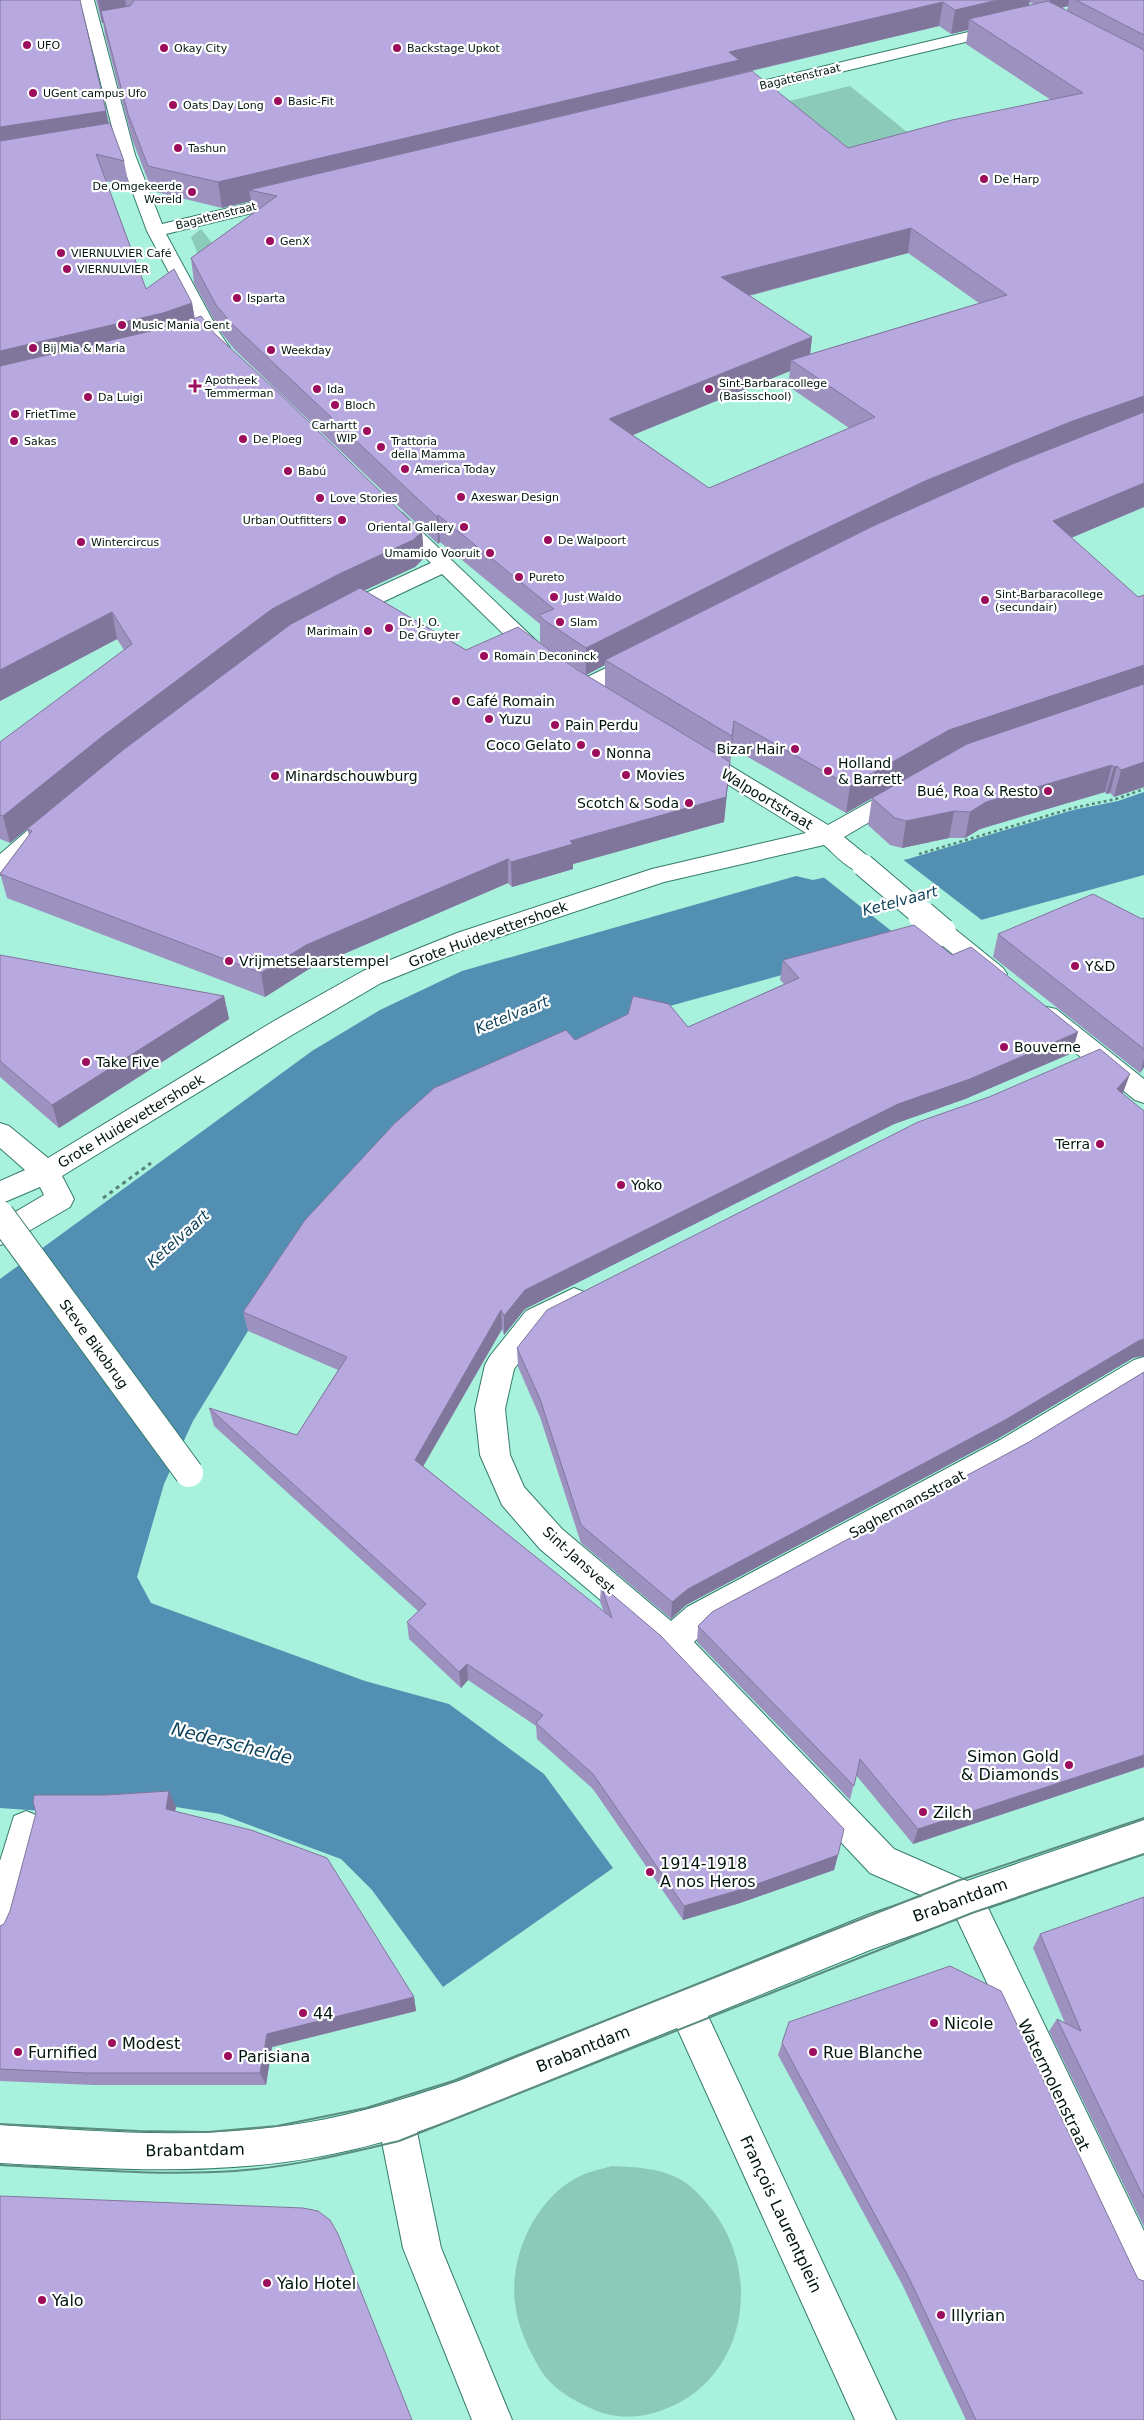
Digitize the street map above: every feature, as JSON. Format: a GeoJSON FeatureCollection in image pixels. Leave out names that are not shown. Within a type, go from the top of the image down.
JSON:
{"type":"FeatureCollection","features":[{"type":"Feature","properties":{"kind":"street"},"geometry":{"type":"LineString","coordinates":[[87,0],[122,140],[156,231],[210,333],[233,360]]}},
{"type":"Feature","properties":{"kind":"street","name":"Bagattenstraat"},"geometry":{"type":"LineString","coordinates":[[719,96],[1018,25]]}},
{"type":"Feature","properties":{"kind":"street"},"geometry":{"type":"LineString","coordinates":[[95,31],[112,28]]}},
{"type":"Feature","properties":{"kind":"street"},"geometry":{"type":"LineString","coordinates":[[103,142],[122,140]]}},
{"type":"Feature","properties":{"kind":"street","name":"Bagattenstraat"},"geometry":{"type":"LineString","coordinates":[[156,231],[303,196]]}},
{"type":"Feature","properties":{"kind":"street"},"geometry":{"type":"LineString","coordinates":[[192,339],[210,333]]}},
{"type":"Feature","properties":{"kind":"street"},"geometry":{"type":"LineString","coordinates":[[381,503],[535,653],[608,702]]}},
{"type":"Feature","properties":{"kind":"street"},"geometry":{"type":"LineString","coordinates":[[326,621],[444,565]]}},
{"type":"Feature","properties":{"kind":"street"},"geometry":{"type":"LineString","coordinates":[[571,678],[654,650]]}},
{"type":"Feature","properties":{"kind":"street","name":"Walpoortstraat"},"geometry":{"type":"LineString","coordinates":[[680,746],[828,836],[942,932],[1144,1093]]}},
{"type":"Feature","properties":{"kind":"street","name":"Grote Huidevettershoek"},"geometry":{"type":"LineString","coordinates":[[0,1193],[46,1172],[283,1028],[372,977],[466,939],[660,875],[828,836],[920,783]]}},
{"type":"Feature","properties":{"kind":"street"},"geometry":{"type":"LineString","coordinates":[[1,864],[61,816]]}},
{"type":"Feature","properties":{"kind":"street"},"geometry":{"type":"LineString","coordinates":[[1071,1066],[1097,1055]]}},
{"type":"Feature","properties":{"kind":"street"},"geometry":{"type":"LineString","coordinates":[[0,1133],[46,1172],[60,1199],[0,1234]]}},
{"type":"Feature","properties":{"kind":"street","name":"Steve Bikobrug"},"geometry":{"type":"LineString","coordinates":[[0,1215],[189,1473]]}},
{"type":"Feature","properties":{"kind":"street","name":"Sint-Jansvest"},"geometry":{"type":"LineString","coordinates":[[597,1288],[536,1319],[500,1365],[490,1409],[495,1455],[513,1496],[552,1539],[672,1641],[882,1861],[964,1898]]}},
{"type":"Feature","properties":{"kind":"street","name":"Saghermansstraat"},"geometry":{"type":"LineString","coordinates":[[672,1641],[698,1617],[1011,1449],[1144,1369]]}},
{"type":"Feature","properties":{"kind":"street"},"geometry":{"type":"LineString","coordinates":[[0,1924],[26,1828]]}},
{"type":"Feature","properties":{"kind":"street","name":"Brabantdam"},"geometry":{"type":"LineString","coordinates":[[0,2144],[148,2152],[216,2152],[276,2146],[396,2121],[459,2099],[870,1932],[1144,1836]]}},
{"type":"Feature","properties":{"kind":"street","name":"Watermolenstraat"},"geometry":{"type":"LineString","coordinates":[[964,1898],[1144,2273]]}},
{"type":"Feature","properties":{"kind":"street","name":"François Laurentplein"},"geometry":{"type":"LineString","coordinates":[[686,2008],[876,2420]]}},
{"type":"Feature","properties":{"kind":"street"},"geometry":{"type":"LineString","coordinates":[[396,2121],[422,2248],[492,2420]]}},
{"type":"Feature","properties":{"kind":"path"},"geometry":{"type":"LineString","coordinates":[[1073,808],[1116,799],[1144,789]]}},
{"type":"Feature","properties":{"kind":"shaded area"},"geometry":{"type":"Polygon","coordinates":[[[850,86],[912,136],[825,156],[765,107],[850,86]]]}},
{"type":"Feature","properties":{"kind":"shaded area"},"geometry":{"type":"Polygon","coordinates":[[[201,229],[212,243],[209,281],[191,237],[201,229]]]}},
{"type":"Feature","properties":{"kind":"shaded area"},"geometry":{"type":"Polygon","coordinates":[[[612,2166],[662,2172],[684,2181],[695,2190],[718,2218],[732,2245],[739,2273],[741,2302],[736,2330],[726,2356],[710,2379],[688,2398],[660,2411],[637,2416],[612,2415],[597,2411],[581,2404],[551,2383],[540,2369],[528,2345],[518,2321],[515,2303],[516,2266],[521,2248],[539,2213],[550,2198],[564,2186],[584,2174],[612,2166]]]}},
{"type":"Feature","properties":{"kind":"water"},"geometry":{"type":"Polygon","coordinates":[[[1144,792],[1144,875],[659,1009],[298,1256],[248,1331],[193,1421],[164,1484],[137,1577],[151,1603],[365,1681],[449,1704],[544,1774],[613,1868],[443,1987],[372,1890],[341,1859],[220,1814],[176,1807],[43,1811],[0,1808],[0,1279],[312,1051],[380,1010],[462,971],[796,876],[813,880],[908,859],[1073,810],[1118,801],[1144,792]]]}},
{"type":"Feature","properties":{"kind":"pier"},"geometry":{"type":"Polygon","coordinates":[[[901,858],[983,921],[904,941],[822,876],[901,858]]]}},
{"type":"Feature","properties":{"kind":"building","name":"UGent campus Ufo"},"geometry":{"type":"Polygon","coordinates":[[[0,0],[80,0],[106,111],[0,127],[0,0]]]}},
{"type":"Feature","properties":{"kind":"building"},"geometry":{"type":"Polygon","coordinates":[[[133,0],[998,0],[955,10],[943,2],[729,52],[739,60],[218,182],[148,166],[128,114],[101,11],[130,6],[133,0]]]}},
{"type":"Feature","properties":{"kind":"building"},"geometry":{"type":"Polygon","coordinates":[[[1076,0],[1144,0],[1144,35],[1076,0]]]}},
{"type":"Feature","properties":{"kind":"building"},"geometry":{"type":"Polygon","coordinates":[[[1048,1],[1144,50],[1144,396],[1070,422],[925,481],[785,548],[586,648],[544,620],[539,615],[554,609],[438,515],[437,517],[231,323],[216,305],[191,258],[277,196],[249,190],[752,71],[848,148],[952,120],[1083,93],[969,19],[1048,1]],[[911,228],[721,277],[812,337],[609,419],[709,488],[875,417],[791,360],[1007,295],[911,228]]]}},
{"type":"Feature","properties":{"kind":"building","name":"VIERNULVIER"},"geometry":{"type":"Polygon","coordinates":[[[110,123],[124,161],[96,154],[146,289],[174,269],[192,303],[163,313],[0,351],[0,141],[110,123]]]}},
{"type":"Feature","properties":{"kind":"building"},"geometry":{"type":"Polygon","coordinates":[[[201,316],[214,333],[278,392],[422,532],[413,540],[339,574],[272,609],[104,735],[3,816],[0,815],[0,742],[132,644],[112,612],[0,670],[0,366],[177,325],[201,316]]]}},
{"type":"Feature","properties":{"kind":"building"},"geometry":{"type":"Polygon","coordinates":[[[1144,412],[1144,483],[1053,521],[1138,597],[1144,595],[1144,665],[949,730],[850,786],[734,721],[732,736],[605,660],[873,526],[1010,465],[1144,412]]]}},
{"type":"Feature","properties":{"kind":"building"},"geometry":{"type":"Polygon","coordinates":[[[360,588],[466,650],[518,627],[576,669],[730,762],[726,797],[570,841],[573,844],[511,862],[508,859],[306,945],[261,973],[0,874],[32,831],[27,829],[123,750],[291,624],[360,588]]]}},
{"type":"Feature","properties":{"kind":"building"},"geometry":{"type":"Polygon","coordinates":[[[1144,684],[1144,762],[1121,770],[1117,766],[1114,767],[1112,765],[986,802],[970,812],[954,811],[906,821],[895,818],[872,798],[967,744],[1144,684]]]}},
{"type":"Feature","properties":{"kind":"building"},"geometry":{"type":"Polygon","coordinates":[[[1093,894],[1142,919],[1144,918],[1144,1049],[998,934],[1093,894]]]}},
{"type":"Feature","properties":{"kind":"building"},"geometry":{"type":"Polygon","coordinates":[[[914,925],[952,955],[971,947],[1078,1032],[970,1079],[898,1104],[525,1290],[504,1316],[501,1310],[415,1460],[612,1618],[601,1585],[661,1636],[844,1829],[838,1855],[743,1889],[684,1906],[593,1774],[536,1723],[543,1715],[467,1664],[459,1672],[407,1622],[426,1604],[209,1408],[297,1435],[347,1357],[243,1312],[305,1220],[394,1124],[434,1088],[566,1030],[575,1040],[628,1014],[633,996],[669,1004],[688,1027],[799,978],[783,960],[914,925]]]}},
{"type":"Feature","properties":{"kind":"building"},"geometry":{"type":"Polygon","coordinates":[[[0,955],[224,996],[52,1105],[0,1061],[0,955]]]}},
{"type":"Feature","properties":{"kind":"building"},"geometry":{"type":"Polygon","coordinates":[[[1100,1049],[1130,1074],[1117,1089],[1144,1111],[1144,1339],[1005,1420],[688,1589],[672,1602],[581,1525],[540,1399],[517,1348],[547,1310],[918,1122],[989,1097],[1100,1049]]]}},
{"type":"Feature","properties":{"kind":"building"},"geometry":{"type":"Polygon","coordinates":[[[1144,1372],[1144,1755],[918,1829],[860,1759],[854,1786],[698,1626],[712,1612],[1029,1442],[1144,1372]]]}},
{"type":"Feature","properties":{"kind":"building"},"geometry":{"type":"Polygon","coordinates":[[[169,1791],[166,1809],[251,1830],[327,1858],[414,1997],[267,2034],[260,2073],[86,2073],[0,2069],[0,1926],[4,1924],[10,1911],[36,1813],[33,1802],[34,1795],[107,1795],[169,1791]]]}},
{"type":"Feature","properties":{"kind":"building"},"geometry":{"type":"Polygon","coordinates":[[[1144,1897],[1144,2198],[1057,2019],[1081,2031],[1040,1934],[1144,1897]]]}},
{"type":"Feature","properties":{"kind":"building"},"geometry":{"type":"Polygon","coordinates":[[[950,1966],[1001,1991],[1138,2279],[1144,2281],[1144,2420],[976,2420],[908,2276],[782,2043],[789,2022],[950,1966]]]}},
{"type":"Feature","properties":{"kind":"building"},"geometry":{"type":"Polygon","coordinates":[[[0,2196],[303,2208],[318,2211],[330,2220],[338,2234],[412,2420],[0,2420],[0,2196]]]}},
{"type":"Feature","properties":{"kind":"tram line"},"geometry":{"type":"LineString","coordinates":[[0,2124],[138,2131],[208,2132],[277,2126],[366,2108],[453,2081],[957,1881],[1144,1818]]}},
{"type":"Feature","properties":{"kind":"tram line"},"geometry":{"type":"LineString","coordinates":[[0,2165],[176,2173],[235,2171],[297,2163],[399,2141],[972,1913],[1144,1854]]}},
{"type":"Feature","properties":{"kind":"place","name":"UFO"},"geometry":{"type":"Point","coordinates":[27,45]}},
{"type":"Feature","properties":{"kind":"place","name":"Okay City"},"geometry":{"type":"Point","coordinates":[164,48]}},
{"type":"Feature","properties":{"kind":"place","name":"Backstage Upkot"},"geometry":{"type":"Point","coordinates":[397,48]}},
{"type":"Feature","properties":{"kind":"place","name":"UGent campus Ufo"},"geometry":{"type":"Point","coordinates":[33,93]}},
{"type":"Feature","properties":{"kind":"place","name":"Basic-Fit"},"geometry":{"type":"Point","coordinates":[278,101]}},
{"type":"Feature","properties":{"kind":"place","name":"Oats Day Long"},"geometry":{"type":"Point","coordinates":[173,105]}},
{"type":"Feature","properties":{"kind":"place","name":"Tashun"},"geometry":{"type":"Point","coordinates":[178,148]}},
{"type":"Feature","properties":{"kind":"place","name":"De Harp"},"geometry":{"type":"Point","coordinates":[984,179]}},
{"type":"Feature","properties":{"kind":"place","name":"De Omgekeerde Wereld"},"geometry":{"type":"Point","coordinates":[192,192]}},
{"type":"Feature","properties":{"kind":"place","name":"GenX"},"geometry":{"type":"Point","coordinates":[270,241]}},
{"type":"Feature","properties":{"kind":"place","name":"VIERNULVIER Café"},"geometry":{"type":"Point","coordinates":[61,253]}},
{"type":"Feature","properties":{"kind":"place","name":"VIERNULVIER"},"geometry":{"type":"Point","coordinates":[67,269]}},
{"type":"Feature","properties":{"kind":"place","name":"Isparta"},"geometry":{"type":"Point","coordinates":[237,298]}},
{"type":"Feature","properties":{"kind":"place","name":"Music Mania Gent"},"geometry":{"type":"Point","coordinates":[122,325]}},
{"type":"Feature","properties":{"kind":"place","name":"Bij Mia & Maria"},"geometry":{"type":"Point","coordinates":[33,348]}},
{"type":"Feature","properties":{"kind":"place","name":"Weekday"},"geometry":{"type":"Point","coordinates":[271,350]}},
{"type":"Feature","properties":{"kind":"place","name":"Apotheek Temmerman"},"geometry":{"type":"Point","coordinates":[195,386]}},
{"type":"Feature","properties":{"kind":"place","name":"Ida"},"geometry":{"type":"Point","coordinates":[317,389]}},
{"type":"Feature","properties":{"kind":"place","name":"Sint-Barbaracollege (Basisschool)"},"geometry":{"type":"Point","coordinates":[709,389]}},
{"type":"Feature","properties":{"kind":"place","name":"Da Luigi"},"geometry":{"type":"Point","coordinates":[88,397]}},
{"type":"Feature","properties":{"kind":"place","name":"Bloch"},"geometry":{"type":"Point","coordinates":[335,405]}},
{"type":"Feature","properties":{"kind":"place","name":"FrietTime"},"geometry":{"type":"Point","coordinates":[15,414]}},
{"type":"Feature","properties":{"kind":"place","name":"Carhartt WIP"},"geometry":{"type":"Point","coordinates":[367,431]}},
{"type":"Feature","properties":{"kind":"place","name":"De Ploeg"},"geometry":{"type":"Point","coordinates":[243,439]}},
{"type":"Feature","properties":{"kind":"place","name":"Sakas"},"geometry":{"type":"Point","coordinates":[14,441]}},
{"type":"Feature","properties":{"kind":"place","name":"Trattoria della Mamma"},"geometry":{"type":"Point","coordinates":[381,447]}},
{"type":"Feature","properties":{"kind":"place","name":"America Today"},"geometry":{"type":"Point","coordinates":[405,469]}},
{"type":"Feature","properties":{"kind":"place","name":"Babú"},"geometry":{"type":"Point","coordinates":[288,471]}},
{"type":"Feature","properties":{"kind":"place","name":"Axeswar Design"},"geometry":{"type":"Point","coordinates":[461,497]}},
{"type":"Feature","properties":{"kind":"place","name":"Love Stories"},"geometry":{"type":"Point","coordinates":[320,498]}},
{"type":"Feature","properties":{"kind":"place","name":"Urban Outfitters"},"geometry":{"type":"Point","coordinates":[342,520]}},
{"type":"Feature","properties":{"kind":"place","name":"Oriental Gallery"},"geometry":{"type":"Point","coordinates":[464,527]}},
{"type":"Feature","properties":{"kind":"place","name":"De Walpoort"},"geometry":{"type":"Point","coordinates":[548,540]}},
{"type":"Feature","properties":{"kind":"place","name":"Wintercircus"},"geometry":{"type":"Point","coordinates":[81,542]}},
{"type":"Feature","properties":{"kind":"place","name":"Umamido Vooruit"},"geometry":{"type":"Point","coordinates":[490,553]}},
{"type":"Feature","properties":{"kind":"place","name":"Pureto"},"geometry":{"type":"Point","coordinates":[519,577]}},
{"type":"Feature","properties":{"kind":"place","name":"Just Waldo"},"geometry":{"type":"Point","coordinates":[554,597]}},
{"type":"Feature","properties":{"kind":"place","name":"Sint-Barbaracollege (secundair)"},"geometry":{"type":"Point","coordinates":[985,600]}},
{"type":"Feature","properties":{"kind":"place","name":"Slam"},"geometry":{"type":"Point","coordinates":[560,622]}},
{"type":"Feature","properties":{"kind":"place","name":"Dr. J. O. De Gruyter"},"geometry":{"type":"Point","coordinates":[389,628]}},
{"type":"Feature","properties":{"kind":"place","name":"Marimain"},"geometry":{"type":"Point","coordinates":[368,631]}},
{"type":"Feature","properties":{"kind":"place","name":"Romain Deconinck"},"geometry":{"type":"Point","coordinates":[484,656]}},
{"type":"Feature","properties":{"kind":"place","name":"Café Romain"},"geometry":{"type":"Point","coordinates":[456,701]}},
{"type":"Feature","properties":{"kind":"place","name":"Yuzu"},"geometry":{"type":"Point","coordinates":[489,719]}},
{"type":"Feature","properties":{"kind":"place","name":"Pain Perdu"},"geometry":{"type":"Point","coordinates":[555,725]}},
{"type":"Feature","properties":{"kind":"place","name":"Coco Gelato"},"geometry":{"type":"Point","coordinates":[581,745]}},
{"type":"Feature","properties":{"kind":"place","name":"Bizar Hair"},"geometry":{"type":"Point","coordinates":[795,749]}},
{"type":"Feature","properties":{"kind":"place","name":"Nonna"},"geometry":{"type":"Point","coordinates":[596,753]}},
{"type":"Feature","properties":{"kind":"place","name":"Holland & Barrett"},"geometry":{"type":"Point","coordinates":[828,771]}},
{"type":"Feature","properties":{"kind":"place","name":"Movies"},"geometry":{"type":"Point","coordinates":[626,775]}},
{"type":"Feature","properties":{"kind":"place","name":"Minardschouwburg"},"geometry":{"type":"Point","coordinates":[275,776]}},
{"type":"Feature","properties":{"kind":"place","name":"Bué, Roa & Resto"},"geometry":{"type":"Point","coordinates":[1048,791]}},
{"type":"Feature","properties":{"kind":"place","name":"Scotch & Soda"},"geometry":{"type":"Point","coordinates":[689,803]}},
{"type":"Feature","properties":{"kind":"place","name":"Vrijmetselaarstempel"},"geometry":{"type":"Point","coordinates":[229,961]}},
{"type":"Feature","properties":{"kind":"place","name":"Y&D"},"geometry":{"type":"Point","coordinates":[1075,966]}},
{"type":"Feature","properties":{"kind":"place","name":"Bouverne"},"geometry":{"type":"Point","coordinates":[1004,1047]}},
{"type":"Feature","properties":{"kind":"place","name":"Take Five"},"geometry":{"type":"Point","coordinates":[86,1062]}},
{"type":"Feature","properties":{"kind":"place","name":"Terra"},"geometry":{"type":"Point","coordinates":[1100,1144]}},
{"type":"Feature","properties":{"kind":"place","name":"Yoko"},"geometry":{"type":"Point","coordinates":[621,1185]}},
{"type":"Feature","properties":{"kind":"place","name":"Simon Gold & Diamonds"},"geometry":{"type":"Point","coordinates":[1069,1765]}},
{"type":"Feature","properties":{"kind":"place","name":"Zilch"},"geometry":{"type":"Point","coordinates":[923,1812]}},
{"type":"Feature","properties":{"kind":"place","name":"1914-1918 A nos Heros"},"geometry":{"type":"Point","coordinates":[650,1872]}},
{"type":"Feature","properties":{"kind":"place","name":"44"},"geometry":{"type":"Point","coordinates":[303,2013]}},
{"type":"Feature","properties":{"kind":"place","name":"Nicole"},"geometry":{"type":"Point","coordinates":[934,2023]}},
{"type":"Feature","properties":{"kind":"place","name":"Modest"},"geometry":{"type":"Point","coordinates":[112,2043]}},
{"type":"Feature","properties":{"kind":"place","name":"Furnified"},"geometry":{"type":"Point","coordinates":[18,2052]}},
{"type":"Feature","properties":{"kind":"place","name":"Rue Blanche"},"geometry":{"type":"Point","coordinates":[813,2052]}},
{"type":"Feature","properties":{"kind":"place","name":"Parisiana"},"geometry":{"type":"Point","coordinates":[228,2056]}},
{"type":"Feature","properties":{"kind":"place","name":"Yalo Hotel"},"geometry":{"type":"Point","coordinates":[267,2283]}},
{"type":"Feature","properties":{"kind":"place","name":"Yalo"},"geometry":{"type":"Point","coordinates":[42,2300]}},
{"type":"Feature","properties":{"kind":"place","name":"Illyrian"},"geometry":{"type":"Point","coordinates":[941,2315]}},
{"type":"Feature","properties":{"kind":"water label","name":"Ketelvaart"},"geometry":{"type":"Point","coordinates":[900,901]}},
{"type":"Feature","properties":{"kind":"water label","name":"Ketelvaart"},"geometry":{"type":"Point","coordinates":[512,1015]}},
{"type":"Feature","properties":{"kind":"water label","name":"Ketelvaart"},"geometry":{"type":"Point","coordinates":[178,1239]}},
{"type":"Feature","properties":{"kind":"water label","name":"Nederschelde"},"geometry":{"type":"Point","coordinates":[232,1743]}}]}
